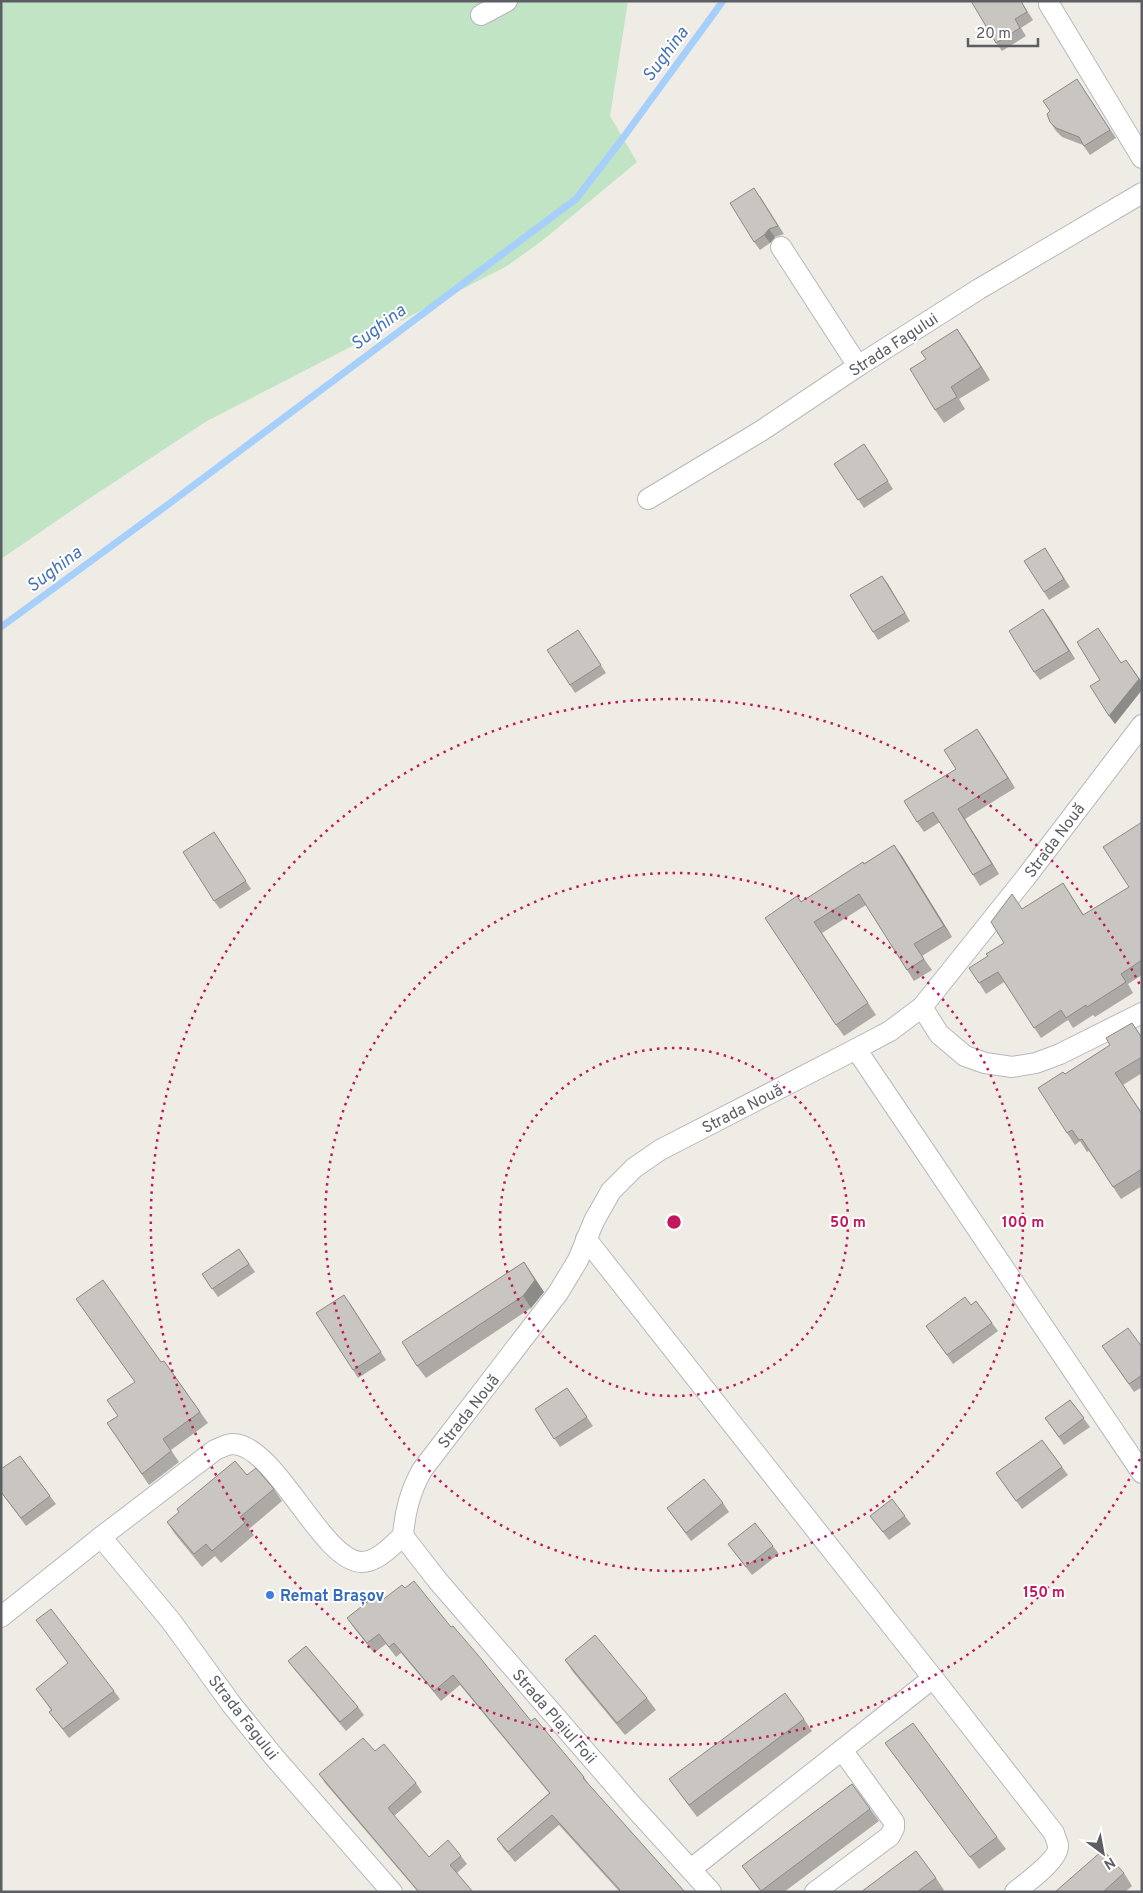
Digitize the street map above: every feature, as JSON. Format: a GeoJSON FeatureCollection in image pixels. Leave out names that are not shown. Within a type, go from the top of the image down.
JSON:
{"type":"FeatureCollection","features":[{"type":"Feature","properties":{"kind":"street"},"geometry":{"type":"LineString","coordinates":[[481,15],[507,1]]}},
{"type":"Feature","properties":{"kind":"street"},"geometry":{"type":"LineString","coordinates":[[1049,4],[1142,158]]}},
{"type":"Feature","properties":{"kind":"street","name":"Strada Fagului"},"geometry":{"type":"LineString","coordinates":[[648,499],[761,432],[858,366],[979,289],[1142,193]]}},
{"type":"Feature","properties":{"kind":"street"},"geometry":{"type":"LineString","coordinates":[[781,247],[858,366]]}},
{"type":"Feature","properties":{"kind":"street","name":"Strada Nouă"},"geometry":{"type":"LineString","coordinates":[[403,1536],[409,1496],[422,1470],[558,1293],[578,1260],[594,1221],[611,1192],[641,1163],[660,1150],[856,1050],[890,1031],[922,1007],[1026,877],[1142,726]]}},
{"type":"Feature","properties":{"kind":"street"},"geometry":{"type":"LineString","coordinates":[[922,1007],[939,1034],[965,1056],[985,1063],[1012,1067],[1036,1064],[1142,1013]]}},
{"type":"Feature","properties":{"kind":"street"},"geometry":{"type":"LineString","coordinates":[[856,1050],[1142,1473]]}},
{"type":"Feature","properties":{"kind":"street"},"geometry":{"type":"LineString","coordinates":[[586,1240],[1054,1833],[1058,1846],[1056,1854],[1015,1892]]}},
{"type":"Feature","properties":{"kind":"street"},"geometry":{"type":"LineString","coordinates":[[1,1617],[101,1537],[215,1450],[231,1444],[246,1446],[260,1457],[326,1537],[349,1559],[362,1562],[374,1559],[403,1536]]}},
{"type":"Feature","properties":{"kind":"street","name":"Strada Plaiul Foii"},"geometry":{"type":"LineString","coordinates":[[403,1536],[444,1588],[711,1892]]}},
{"type":"Feature","properties":{"kind":"street","name":"Strada Fagului"},"geometry":{"type":"LineString","coordinates":[[101,1537],[171,1621],[232,1705],[275,1758],[392,1892]]}},
{"type":"Feature","properties":{"kind":"street"},"geometry":{"type":"LineString","coordinates":[[691,1869],[933,1678]]}},
{"type":"Feature","properties":{"kind":"street"},"geometry":{"type":"LineString","coordinates":[[814,1892],[890,1836],[894,1828],[894,1822],[842,1750]]}},
{"type":"Feature","properties":{"kind":"green space"},"geometry":{"type":"Polygon","coordinates":[[[1,1],[628,1],[610,116],[637,162],[543,240],[507,266],[207,421],[1,559],[1,1]]]}},
{"type":"Feature","properties":{"kind":"building"},"geometry":{"type":"Polygon","coordinates":[[[971,1],[1021,1],[1027,12],[1015,19],[1020,28],[996,43],[971,1]]]}},
{"type":"Feature","properties":{"kind":"building"},"geometry":{"type":"Polygon","coordinates":[[[1077,79],[1110,130],[1084,146],[1079,137],[1056,128],[1050,122],[1047,114],[1050,111],[1043,101],[1077,79]]]}},
{"type":"Feature","properties":{"kind":"building"},"geometry":{"type":"Polygon","coordinates":[[[754,188],[778,226],[769,229],[754,242],[730,203],[754,188]]]}},
{"type":"Feature","properties":{"kind":"building"},"geometry":{"type":"Polygon","coordinates":[[[957,329],[981,367],[951,387],[957,397],[935,410],[910,369],[926,359],[921,352],[957,329]]]}},
{"type":"Feature","properties":{"kind":"building"},"geometry":{"type":"Polygon","coordinates":[[[864,444],[888,481],[858,500],[834,464],[864,444]]]}},
{"type":"Feature","properties":{"kind":"building"},"geometry":{"type":"Polygon","coordinates":[[[1045,548],[1064,579],[1044,592],[1024,561],[1045,548]]]}},
{"type":"Feature","properties":{"kind":"building"},"geometry":{"type":"Polygon","coordinates":[[[882,576],[905,613],[873,632],[850,595],[882,576]]]}},
{"type":"Feature","properties":{"kind":"building"},"geometry":{"type":"Polygon","coordinates":[[[1043,609],[1069,651],[1034,672],[1009,631],[1043,609]]]}},
{"type":"Feature","properties":{"kind":"building"},"geometry":{"type":"Polygon","coordinates":[[[1098,628],[1121,663],[1126,660],[1139,679],[1109,716],[1090,686],[1100,680],[1077,642],[1098,628]]]}},
{"type":"Feature","properties":{"kind":"building"},"geometry":{"type":"Polygon","coordinates":[[[578,630],[601,665],[570,685],[547,650],[578,630]]]}},
{"type":"Feature","properties":{"kind":"building"},"geometry":{"type":"Polygon","coordinates":[[[977,729],[1008,778],[958,809],[992,864],[973,875],[933,812],[917,822],[904,801],[956,769],[944,750],[977,729]]]}},
{"type":"Feature","properties":{"kind":"building"},"geometry":{"type":"Polygon","coordinates":[[[1142,822],[1142,960],[1121,974],[1126,982],[1087,1007],[1086,1005],[1066,1018],[1061,1010],[1034,1028],[998,972],[979,983],[969,968],[988,956],[986,954],[1004,943],[991,922],[1012,894],[1022,909],[1063,883],[1083,915],[1129,887],[1103,847],[1142,822]]]}},
{"type":"Feature","properties":{"kind":"building"},"geometry":{"type":"Polygon","coordinates":[[[214,832],[246,881],[214,901],[183,852],[214,832]]]}},
{"type":"Feature","properties":{"kind":"building"},"geometry":{"type":"Polygon","coordinates":[[[894,845],[944,926],[914,944],[924,959],[907,970],[859,894],[814,922],[868,1003],[836,1025],[765,918],[797,896],[801,902],[863,862],[864,864],[894,845]]]}},
{"type":"Feature","properties":{"kind":"building"},"geometry":{"type":"Polygon","coordinates":[[[1132,1023],[1142,1038],[1142,1057],[1115,1073],[1142,1114],[1142,1169],[1113,1187],[1082,1139],[1079,1140],[1072,1130],[1067,1133],[1038,1088],[1063,1072],[1065,1074],[1110,1045],[1106,1038],[1132,1023]]]}},
{"type":"Feature","properties":{"kind":"building"},"geometry":{"type":"Polygon","coordinates":[[[239,1249],[249,1264],[212,1289],[202,1274],[239,1249]]]}},
{"type":"Feature","properties":{"kind":"building"},"geometry":{"type":"Polygon","coordinates":[[[524,1262],[535,1280],[523,1296],[417,1366],[402,1342],[524,1262]]]}},
{"type":"Feature","properties":{"kind":"building"},"geometry":{"type":"Polygon","coordinates":[[[103,1280],[161,1362],[164,1361],[200,1412],[163,1439],[171,1451],[142,1474],[107,1423],[118,1416],[107,1400],[135,1382],[76,1299],[103,1280]]]}},
{"type":"Feature","properties":{"kind":"building"},"geometry":{"type":"Polygon","coordinates":[[[344,1295],[381,1352],[353,1370],[316,1313],[344,1295]]]}},
{"type":"Feature","properties":{"kind":"building"},"geometry":{"type":"Polygon","coordinates":[[[965,1297],[971,1305],[976,1301],[992,1323],[947,1355],[926,1326],[965,1297]]]}},
{"type":"Feature","properties":{"kind":"building"},"geometry":{"type":"Polygon","coordinates":[[[1128,1328],[1142,1347],[1142,1375],[1129,1384],[1102,1346],[1128,1328]]]}},
{"type":"Feature","properties":{"kind":"building"},"geometry":{"type":"Polygon","coordinates":[[[567,1388],[587,1417],[554,1439],[535,1409],[567,1388]]]}},
{"type":"Feature","properties":{"kind":"building"},"geometry":{"type":"Polygon","coordinates":[[[1070,1400],[1084,1418],[1059,1437],[1045,1418],[1070,1400]]]}},
{"type":"Feature","properties":{"kind":"building"},"geometry":{"type":"Polygon","coordinates":[[[1042,1440],[1062,1467],[1016,1501],[996,1473],[1042,1440]]]}},
{"type":"Feature","properties":{"kind":"building"},"geometry":{"type":"Polygon","coordinates":[[[20,1456],[50,1496],[21,1518],[1,1492],[1,1469],[20,1456]]]}},
{"type":"Feature","properties":{"kind":"building"},"geometry":{"type":"Polygon","coordinates":[[[235,1461],[247,1475],[256,1468],[274,1489],[240,1517],[245,1523],[212,1551],[206,1544],[194,1554],[167,1522],[179,1512],[177,1509],[235,1461]]]}},
{"type":"Feature","properties":{"kind":"building"},"geometry":{"type":"Polygon","coordinates":[[[704,1479],[723,1503],[686,1533],[667,1508],[704,1479]]]}},
{"type":"Feature","properties":{"kind":"building"},"geometry":{"type":"Polygon","coordinates":[[[892,1499],[905,1516],[883,1532],[870,1516],[892,1499]]]}},
{"type":"Feature","properties":{"kind":"building"},"geometry":{"type":"Polygon","coordinates":[[[755,1523],[773,1546],[746,1567],[728,1544],[755,1523]]]}},
{"type":"Feature","properties":{"kind":"building"},"geometry":{"type":"Polygon","coordinates":[[[414,1581],[451,1627],[453,1626],[477,1654],[531,1721],[535,1718],[583,1778],[685,1892],[618,1892],[620,1890],[552,1815],[508,1852],[497,1839],[550,1793],[453,1675],[434,1691],[394,1643],[389,1647],[379,1634],[367,1643],[347,1618],[376,1595],[381,1601],[402,1585],[405,1588],[414,1581]]]}},
{"type":"Feature","properties":{"kind":"building"},"geometry":{"type":"Polygon","coordinates":[[[51,1609],[114,1691],[63,1729],[49,1712],[52,1710],[36,1689],[68,1663],[36,1620],[51,1609]]]}},
{"type":"Feature","properties":{"kind":"building"},"geometry":{"type":"Polygon","coordinates":[[[595,1635],[647,1698],[617,1723],[565,1660],[595,1635]]]}},
{"type":"Feature","properties":{"kind":"building"},"geometry":{"type":"Polygon","coordinates":[[[306,1646],[358,1707],[340,1722],[288,1661],[306,1646]]]}},
{"type":"Feature","properties":{"kind":"building"},"geometry":{"type":"Polygon","coordinates":[[[785,1693],[804,1719],[689,1805],[669,1779],[785,1693]]]}},
{"type":"Feature","properties":{"kind":"building"},"geometry":{"type":"Polygon","coordinates":[[[913,1723],[997,1837],[970,1857],[885,1743],[913,1723]]]}},
{"type":"Feature","properties":{"kind":"building"},"geometry":{"type":"Polygon","coordinates":[[[363,1738],[375,1751],[384,1744],[416,1783],[388,1808],[429,1857],[448,1840],[461,1856],[450,1865],[473,1892],[419,1892],[319,1774],[363,1738]]]}},
{"type":"Feature","properties":{"kind":"building"},"geometry":{"type":"Polygon","coordinates":[[[852,1784],[870,1809],[761,1891],[742,1866],[852,1784]]]}},
{"type":"Feature","properties":{"kind":"building"},"geometry":{"type":"Polygon","coordinates":[[[1103,1850],[1124,1873],[1103,1892],[1055,1892],[1103,1850]]]}},
{"type":"Feature","properties":{"kind":"building"},"geometry":{"type":"Polygon","coordinates":[[[916,1851],[936,1878],[917,1892],[861,1892],[916,1851]]]}},
{"type":"Feature","properties":{"kind":"waterway","name":"Sughina"},"geometry":{"type":"LineString","coordinates":[[1,627],[576,199],[723,1]]}},
{"type":"Feature","properties":{"kind":"place","name":"Remat Brașov"},"geometry":{"type":"Point","coordinates":[270,1595]}}]}
